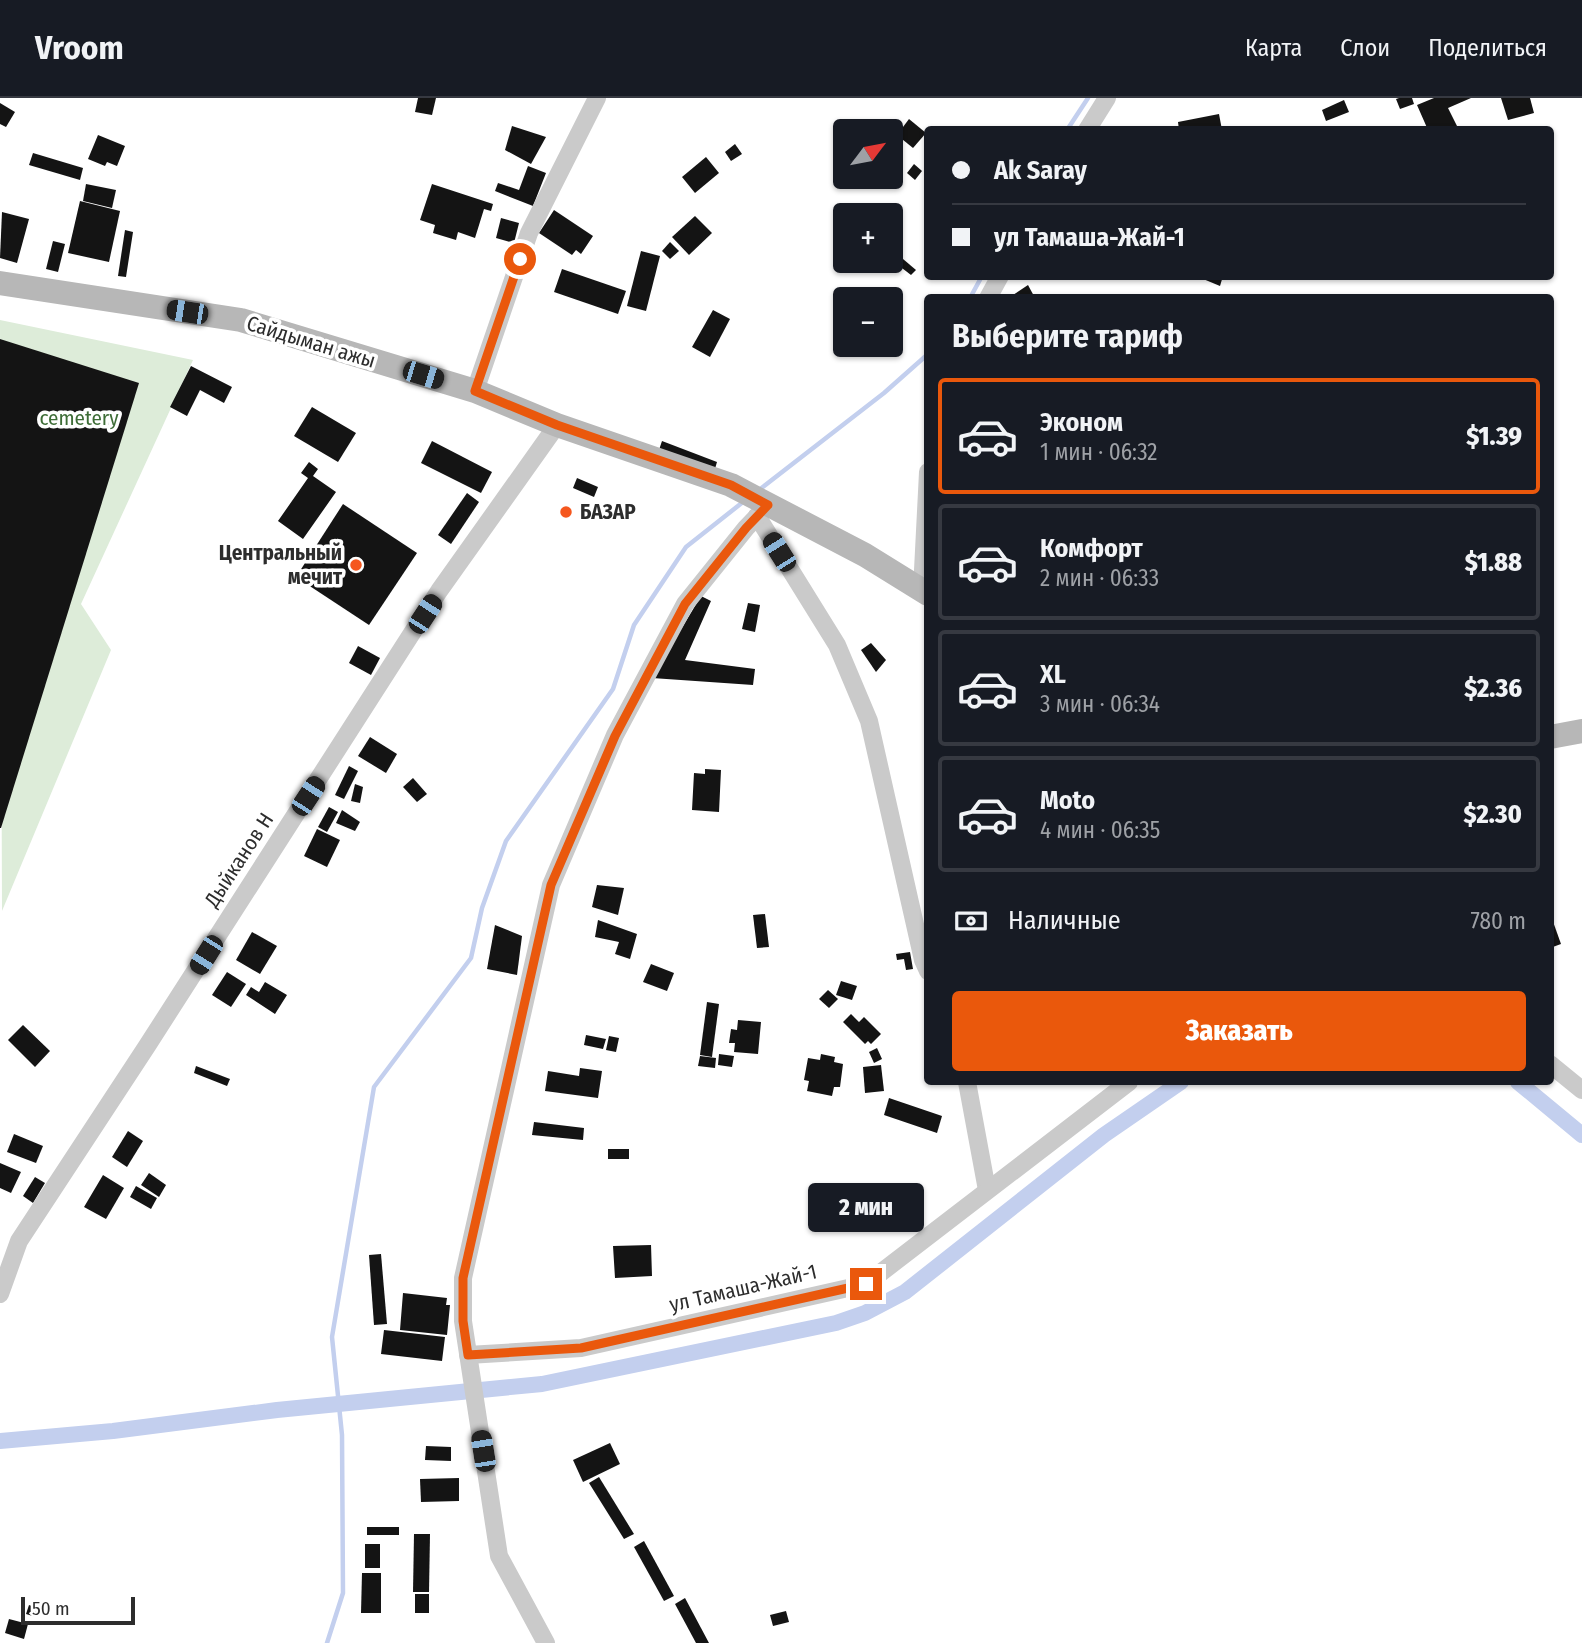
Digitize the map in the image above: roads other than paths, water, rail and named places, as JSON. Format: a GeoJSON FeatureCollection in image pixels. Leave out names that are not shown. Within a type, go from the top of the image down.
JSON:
{"type":"FeatureCollection","features":[{"type":"Feature","properties":{"kind":"main road","name":"Сайдыман ажы"},"geometry":{"type":"LineString","coordinates":[[0,283],[241,320],[475,391],[557,425],[731,485],[762,507],[865,555],[924,591]]}},
{"type":"Feature","properties":{"kind":"main road"},"geometry":{"type":"LineString","coordinates":[[1554,736],[1582,731]]}},
{"type":"Feature","properties":{"kind":"street"},"geometry":{"type":"LineString","coordinates":[[475,391],[529,233],[597,98]]}},
{"type":"Feature","properties":{"kind":"street"},"geometry":{"type":"LineString","coordinates":[[1090,126],[1107,98]]}},
{"type":"Feature","properties":{"kind":"street","name":"Дыйканов Н"},"geometry":{"type":"LineString","coordinates":[[0,1294],[19,1241],[439,591],[557,425]]}},
{"type":"Feature","properties":{"kind":"street"},"geometry":{"type":"LineString","coordinates":[[546,1643],[499,1556],[463,1321],[463,1278],[551,885],[615,736],[685,604],[762,507],[837,645],[869,720],[924,962]]}},
{"type":"Feature","properties":{"kind":"street"},"geometry":{"type":"LineString","coordinates":[[1554,1067],[1582,1090]]}},
{"type":"Feature","properties":{"kind":"street"},"geometry":{"type":"LineString","coordinates":[[968,1085],[987,1190]]}},
{"type":"Feature","properties":{"kind":"street","name":"ул Тамаша-Жай-1"},"geometry":{"type":"LineString","coordinates":[[469,1357],[581,1348],[866,1284],[1125,1085]]}},
{"type":"Feature","properties":{"kind":"waterway"},"geometry":{"type":"LineString","coordinates":[[1070,126],[1088,98]]}},
{"type":"Feature","properties":{"kind":"waterway"},"geometry":{"type":"LineString","coordinates":[[972,294],[980,280]]}},
{"type":"Feature","properties":{"kind":"waterway"},"geometry":{"type":"LineString","coordinates":[[759,490],[884,393],[924,358]]}},
{"type":"Feature","properties":{"kind":"waterway"},"geometry":{"type":"LineString","coordinates":[[327,1643],[343,1593],[342,1435],[332,1337],[374,1087],[471,958],[482,908],[506,841],[613,689],[634,625],[686,547],[743,502]]}},
{"type":"Feature","properties":{"kind":"waterway"},"geometry":{"type":"LineString","coordinates":[[0,1441],[542,1384],[836,1323],[865,1313],[905,1292],[1104,1135],[1177,1085]]}},
{"type":"Feature","properties":{"kind":"waterway"},"geometry":{"type":"LineString","coordinates":[[1522,1085],[1582,1135]]}},
{"type":"Feature","properties":{"kind":"place","name":"БАЗАР"},"geometry":{"type":"Point","coordinates":[566,512]}},
{"type":"Feature","properties":{"kind":"place","name":"Центральный мечит"},"geometry":{"type":"Point","coordinates":[356,565]}},
{"type":"Feature","properties":{"kind":"park label","name":"cemetery"},"geometry":{"type":"Point","coordinates":[79,418]}}]}
